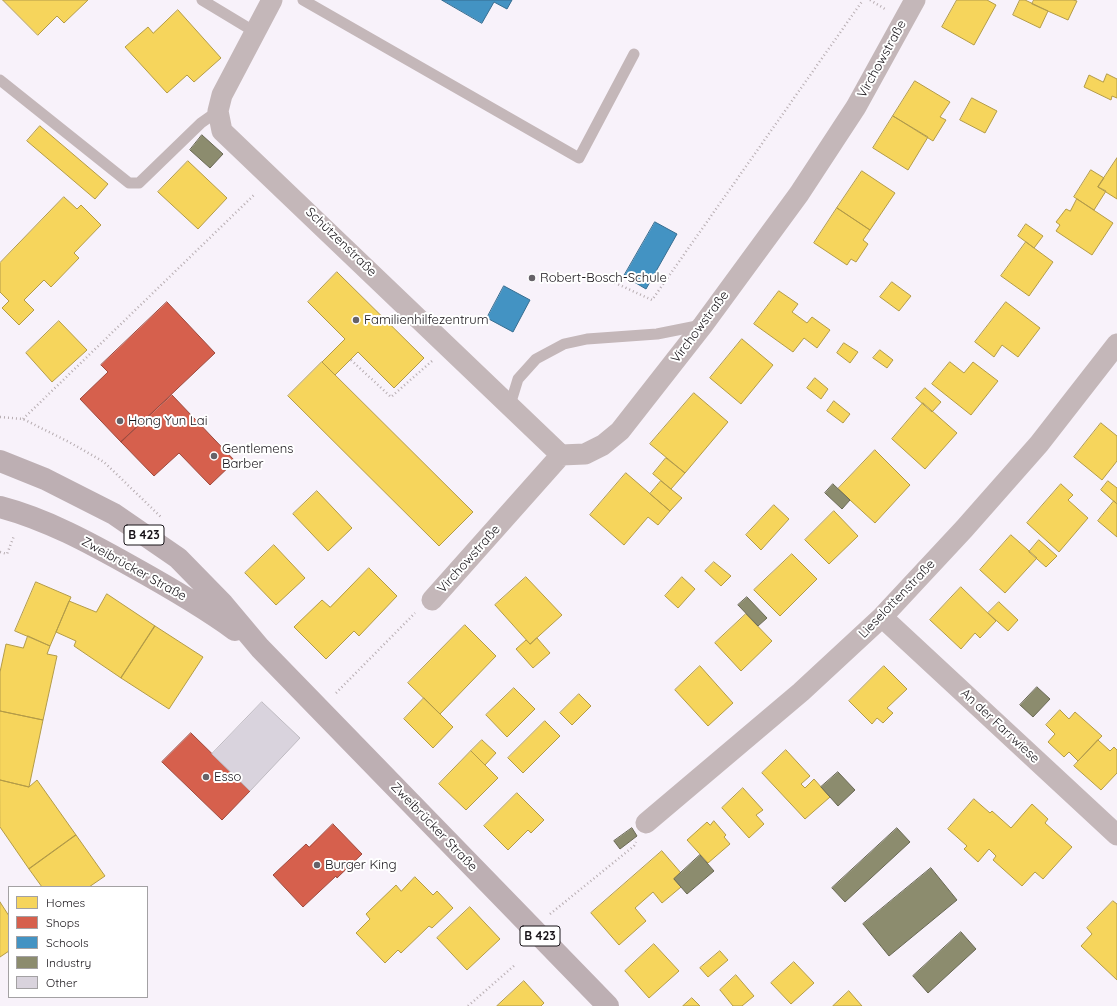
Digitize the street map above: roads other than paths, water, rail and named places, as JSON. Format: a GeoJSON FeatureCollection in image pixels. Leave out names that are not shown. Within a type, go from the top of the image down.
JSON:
{"type":"FeatureCollection","features":[{"type":"Feature","properties":{"kind":"main road","name":"Zweibrücker Straße"},"geometry":{"type":"LineString","coordinates":[[0,461],[45,479],[108,511],[178,558],[224,604],[260,648],[608,1006]]}},
{"type":"Feature","properties":{"kind":"main road","name":"Zweibrücker Straße"},"geometry":{"type":"LineString","coordinates":[[0,507],[23,513],[98,547],[213,614],[260,648]]}},
{"type":"Feature","properties":{"kind":"street","name":"Schützenstraße"},"geometry":{"type":"LineString","coordinates":[[272,0],[222,95],[218,111],[222,131],[272,177],[561,455]]}},
{"type":"Feature","properties":{"kind":"street","name":"Virchowstraße"},"geometry":{"type":"LineString","coordinates":[[432,600],[561,455],[585,454],[602,445],[620,431],[703,325],[798,194],[856,107],[915,0]]}},
{"type":"Feature","properties":{"kind":"street","name":"Lieselottenstraße"},"geometry":{"type":"LineString","coordinates":[[646,824],[801,692],[882,618],[1039,444],[1117,344]]}},
{"type":"Feature","properties":{"kind":"street","name":"An der Farrwiese"},"geometry":{"type":"LineString","coordinates":[[882,618],[1117,835]]}},
{"type":"Feature","properties":{"kind":"lane"},"geometry":{"type":"LineString","coordinates":[[202,0],[255,32]]}},
{"type":"Feature","properties":{"kind":"lane"},"geometry":{"type":"LineString","coordinates":[[303,0],[578,158],[634,54]]}},
{"type":"Feature","properties":{"kind":"lane"},"geometry":{"type":"LineString","coordinates":[[0,80],[129,184],[139,183],[201,123],[218,111]]}},
{"type":"Feature","properties":{"kind":"lane"},"geometry":{"type":"LineString","coordinates":[[510,405],[518,379],[536,359],[564,344],[608,337],[656,334],[703,325]]}},
{"type":"Feature","properties":{"kind":"place","name":"Robert-Bosch-Schule"},"geometry":{"type":"Point","coordinates":[532,278]}},
{"type":"Feature","properties":{"kind":"place","name":"Familienhilfezentrum"},"geometry":{"type":"Point","coordinates":[356,320]}},
{"type":"Feature","properties":{"kind":"place","name":"Hong Yun Lai"},"geometry":{"type":"Point","coordinates":[120,421]}},
{"type":"Feature","properties":{"kind":"place","name":"Gentlemens Barber"},"geometry":{"type":"Point","coordinates":[214,456]}},
{"type":"Feature","properties":{"kind":"place","name":"Esso"},"geometry":{"type":"Point","coordinates":[206,777]}},
{"type":"Feature","properties":{"kind":"place","name":"Burger King"},"geometry":{"type":"Point","coordinates":[317,865]}}]}
